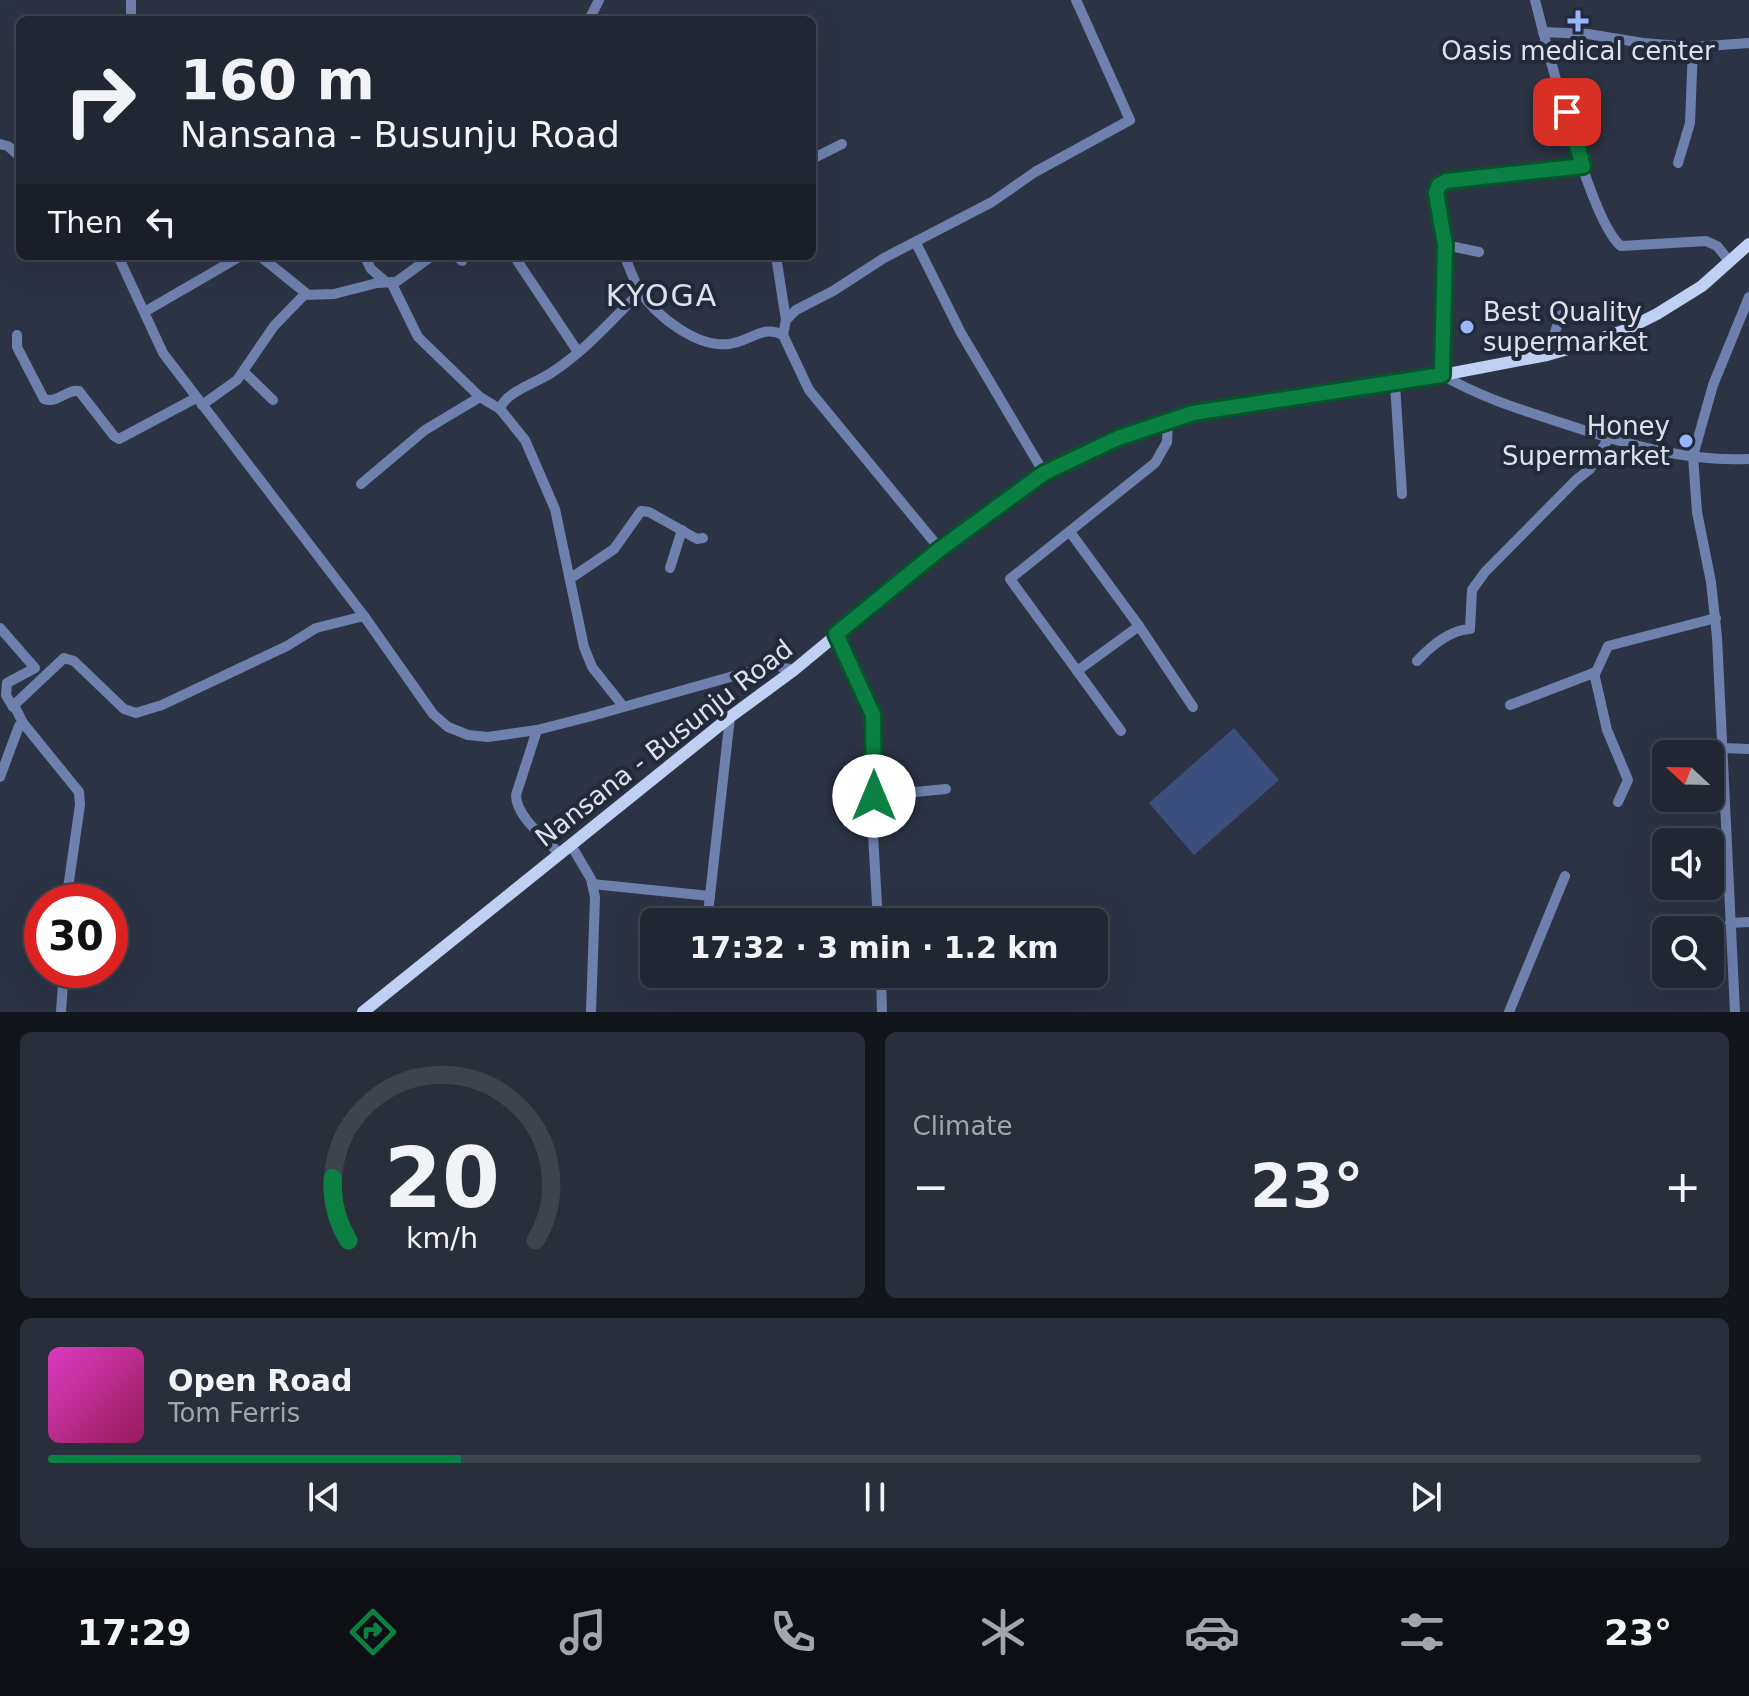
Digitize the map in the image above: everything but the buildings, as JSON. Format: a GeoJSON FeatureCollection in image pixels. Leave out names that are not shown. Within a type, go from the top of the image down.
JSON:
{"type":"FeatureCollection","features":[{"type":"Feature","properties":{"kind":"main road","name":"Nansana - Busunju Road"},"geometry":{"type":"LineString","coordinates":[[363,1012],[730,717],[794,670],[940,549],[1044,473],[1118,438],[1193,413],[1395,384],[1547,355],[1623,331],[1702,286],[1749,244]]}},
{"type":"Feature","properties":{"kind":"street"},"geometry":{"type":"LineString","coordinates":[[786,320],[796,310],[833,291],[884,258],[992,202],[1035,172],[1130,120],[1076,0]]}},
{"type":"Feature","properties":{"kind":"street"},"geometry":{"type":"LineString","coordinates":[[1535,0],[1583,166],[1603,223],[1612,239],[1621,246],[1706,241],[1717,246],[1730,262]]}},
{"type":"Feature","properties":{"kind":"street"},"geometry":{"type":"LineString","coordinates":[[1543,32],[1588,34],[1693,47],[1749,43]]}},
{"type":"Feature","properties":{"kind":"street"},"geometry":{"type":"LineString","coordinates":[[1678,163],[1690,123],[1693,47]]}},
{"type":"Feature","properties":{"kind":"street"},"geometry":{"type":"LineString","coordinates":[[816,157],[842,144]]}},
{"type":"Feature","properties":{"kind":"street"},"geometry":{"type":"LineString","coordinates":[[1583,166],[1446,181],[1439,185],[1436,193],[1445,245],[1442,375],[1492,401],[1608,439],[1693,456],[1749,459]]}},
{"type":"Feature","properties":{"kind":"street"},"geometry":{"type":"LineString","coordinates":[[916,243],[961,333],[1044,473]]}},
{"type":"Feature","properties":{"kind":"street"},"geometry":{"type":"LineString","coordinates":[[1445,245],[1479,252]]}},
{"type":"Feature","properties":{"kind":"street"},"geometry":{"type":"LineString","coordinates":[[120,260],[163,353],[364,616],[433,714],[448,727],[468,735],[488,737],[537,730],[773,665],[794,670]]}},
{"type":"Feature","properties":{"kind":"street"},"geometry":{"type":"LineString","coordinates":[[146,311],[234,260]]}},
{"type":"Feature","properties":{"kind":"street"},"geometry":{"type":"LineString","coordinates":[[267,260],[307,294],[334,294],[401,279],[427,260]]}},
{"type":"Feature","properties":{"kind":"street"},"geometry":{"type":"LineString","coordinates":[[366,260],[371,269],[389,282],[418,337],[480,397],[500,409],[525,440],[555,509],[588,657],[592,667],[623,706]]}},
{"type":"Feature","properties":{"kind":"street"},"geometry":{"type":"LineString","coordinates":[[518,260],[578,352]]}},
{"type":"Feature","properties":{"kind":"street"},"geometry":{"type":"LineString","coordinates":[[627,260],[641,291],[669,321],[708,342],[727,345],[770,330],[783,335]]}},
{"type":"Feature","properties":{"kind":"street"},"geometry":{"type":"LineString","coordinates":[[777,260],[786,320],[783,335],[809,390],[940,549]]}},
{"type":"Feature","properties":{"kind":"street"},"geometry":{"type":"LineString","coordinates":[[500,409],[505,400],[551,373],[578,352],[641,291]]}},
{"type":"Feature","properties":{"kind":"street"},"geometry":{"type":"LineString","coordinates":[[17,335],[17,347],[44,399],[51,402],[72,391],[79,391],[119,439],[199,401],[244,372],[274,326],[307,294]]}},
{"type":"Feature","properties":{"kind":"street"},"geometry":{"type":"LineString","coordinates":[[1722,740],[1716,618],[1697,512],[1693,456],[1713,385],[1749,299]]}},
{"type":"Feature","properties":{"kind":"street"},"geometry":{"type":"LineString","coordinates":[[1547,355],[1561,315]]}},
{"type":"Feature","properties":{"kind":"street"},"geometry":{"type":"LineString","coordinates":[[244,372],[273,400]]}},
{"type":"Feature","properties":{"kind":"street"},"geometry":{"type":"LineString","coordinates":[[1395,384],[1402,494]]}},
{"type":"Feature","properties":{"kind":"street"},"geometry":{"type":"LineString","coordinates":[[361,484],[425,430],[480,397]]}},
{"type":"Feature","properties":{"kind":"street"},"geometry":{"type":"LineString","coordinates":[[1121,731],[1010,579],[1155,463],[1167,442],[1168,421]]}},
{"type":"Feature","properties":{"kind":"street"},"geometry":{"type":"LineString","coordinates":[[1417,661],[1449,635],[1460,629],[1470,629],[1472,590],[1485,572],[1590,469],[1608,439]]}},
{"type":"Feature","properties":{"kind":"street"},"geometry":{"type":"LineString","coordinates":[[571,578],[614,549],[641,511],[649,512],[697,539],[703,538]]}},
{"type":"Feature","properties":{"kind":"street"},"geometry":{"type":"LineString","coordinates":[[670,568],[682,530]]}},
{"type":"Feature","properties":{"kind":"street"},"geometry":{"type":"LineString","coordinates":[[1070,532],[1193,707]]}},
{"type":"Feature","properties":{"kind":"street"},"geometry":{"type":"LineString","coordinates":[[13,707],[64,658],[74,661],[124,709],[136,713],[162,705],[287,646],[324,625],[364,616]]}},
{"type":"Feature","properties":{"kind":"street"},"geometry":{"type":"LineString","coordinates":[[1510,705],[1594,673],[1608,646],[1716,618]]}},
{"type":"Feature","properties":{"kind":"street"},"geometry":{"type":"LineString","coordinates":[[1077,671],[1139,626]]}},
{"type":"Feature","properties":{"kind":"street"},"geometry":{"type":"LineString","coordinates":[[0,628],[35,668],[7,683],[6,695],[23,723],[79,792],[80,805],[69,884]]}},
{"type":"Feature","properties":{"kind":"street"},"geometry":{"type":"LineString","coordinates":[[836,634],[873,715],[878,908]]}},
{"type":"Feature","properties":{"kind":"street"},"geometry":{"type":"LineString","coordinates":[[1594,673],[1607,730],[1628,780],[1618,802]]}},
{"type":"Feature","properties":{"kind":"street"},"geometry":{"type":"LineString","coordinates":[[709,908],[730,717]]}},
{"type":"Feature","properties":{"kind":"street"},"geometry":{"type":"LineString","coordinates":[[0,777],[19,726],[23,723]]}},
{"type":"Feature","properties":{"kind":"street"},"geometry":{"type":"LineString","coordinates":[[537,730],[516,802],[527,818],[566,849],[592,884],[595,897],[591,1012]]}},
{"type":"Feature","properties":{"kind":"street"},"geometry":{"type":"LineString","coordinates":[[1724,748],[1749,749]]}},
{"type":"Feature","properties":{"kind":"street"},"geometry":{"type":"LineString","coordinates":[[874,796],[946,789]]}},
{"type":"Feature","properties":{"kind":"street"},"geometry":{"type":"LineString","coordinates":[[1724,792],[1735,1012]]}},
{"type":"Feature","properties":{"kind":"street"},"geometry":{"type":"LineString","coordinates":[[1509,1012],[1565,876]]}},
{"type":"Feature","properties":{"kind":"street"},"geometry":{"type":"LineString","coordinates":[[592,884],[710,896]]}},
{"type":"Feature","properties":{"kind":"street"},"geometry":{"type":"LineString","coordinates":[[1730,923],[1749,922]]}},
{"type":"Feature","properties":{"kind":"street"},"geometry":{"type":"LineString","coordinates":[[61,1012],[63,988]]}},
{"type":"Feature","properties":{"kind":"street"},"geometry":{"type":"LineString","coordinates":[[881,988],[882,1012]]}},
{"type":"Feature","properties":{"kind":"shaded area"},"geometry":{"type":"Polygon","coordinates":[[[1234,728],[1279,780],[1194,855],[1149,803],[1234,728]]]}},
{"type":"Feature","properties":{"kind":"place","name":"Oasis medical center"},"geometry":{"type":"Point","coordinates":[1578,21]}},
{"type":"Feature","properties":{"kind":"place","name":"Best Quality supermarket"},"geometry":{"type":"Point","coordinates":[1467,327]}},
{"type":"Feature","properties":{"kind":"place","name":"Honey Supermarket"},"geometry":{"type":"Point","coordinates":[1686,441]}},
{"type":"Feature","properties":{"kind":"district","name":"KYOGA"},"geometry":{"type":"Point","coordinates":[662,296]}},
{"type":"Feature","properties":{"kind":"route"},"geometry":{"type":"LineString","coordinates":[[874,796],[873,715],[836,634],[995,507],[1044,473],[1118,438],[1193,413],[1442,375],[1445,245],[1436,193],[1439,185],[1446,181],[1583,166],[1567,112]]}}]}
